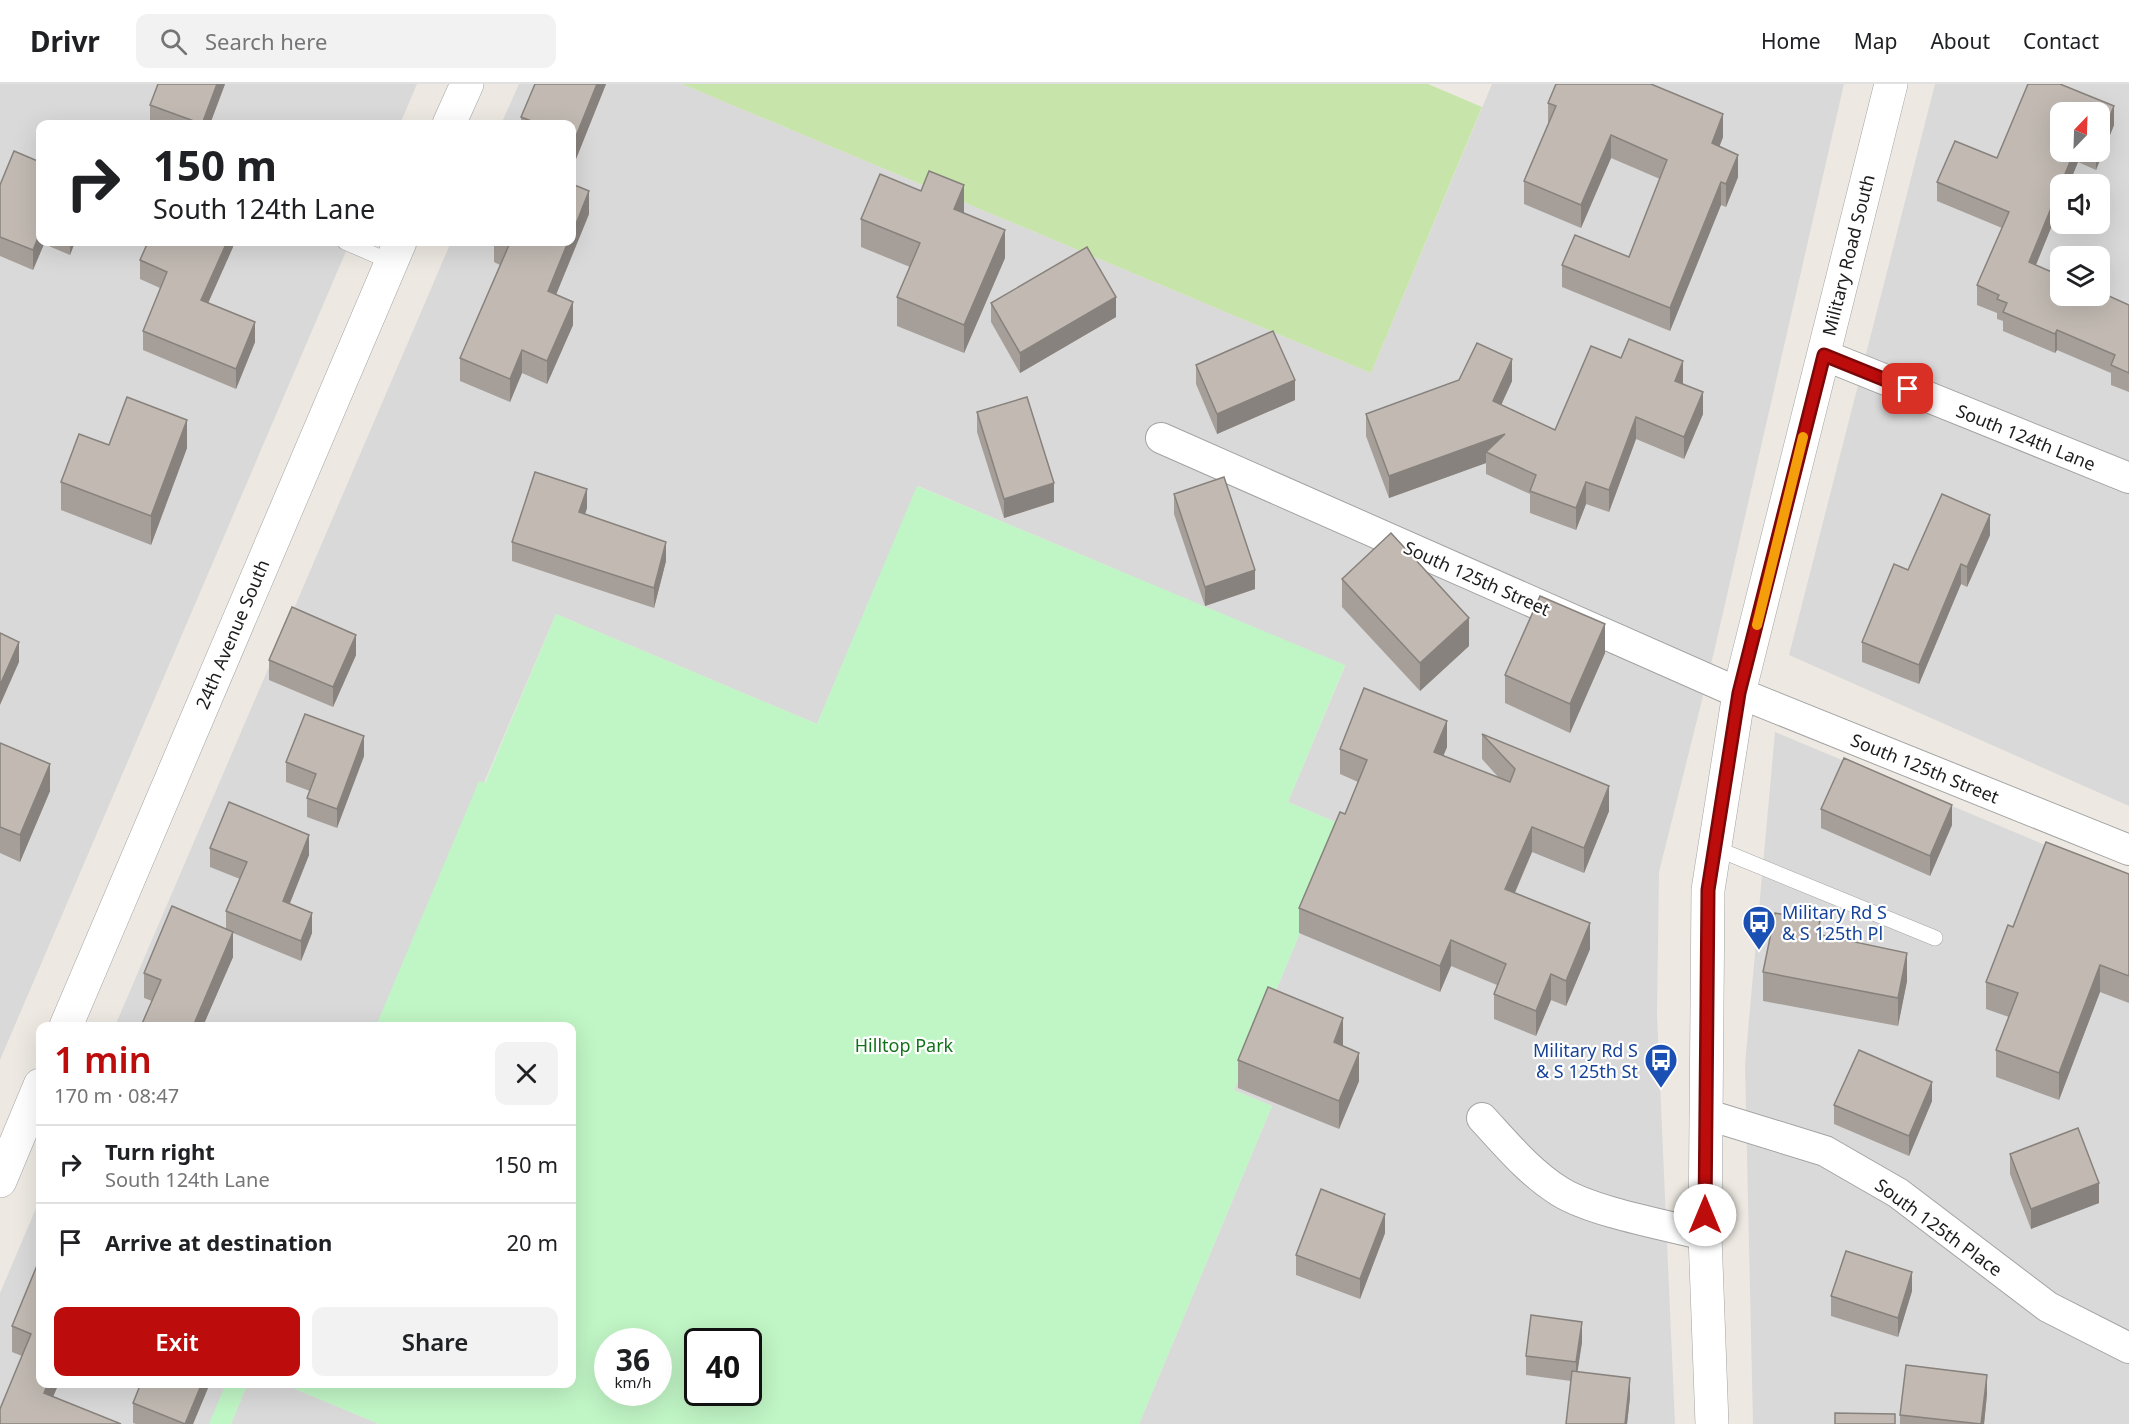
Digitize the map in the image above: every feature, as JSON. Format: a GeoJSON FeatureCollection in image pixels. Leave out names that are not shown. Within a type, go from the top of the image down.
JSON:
{"type":"FeatureCollection","features":[{"type":"Feature","properties":{"kind":"street"},"geometry":{"type":"LineString","coordinates":[[451,120],[467,84]]}},
{"type":"Feature","properties":{"kind":"street","name":"Military Road South"},"geometry":{"type":"LineString","coordinates":[[1712,1424],[1705,1235],[1708,890],[1739,693],[1891,84]]}},
{"type":"Feature","properties":{"kind":"street","name":"24th Avenue South"},"geometry":{"type":"LineString","coordinates":[[68,1022],[395,252]]}},
{"type":"Feature","properties":{"kind":"street","name":"South 124th Lane"},"geometry":{"type":"LineString","coordinates":[[1824,355],[2129,478]]}},
{"type":"Feature","properties":{"kind":"street","name":"South 125th Street"},"geometry":{"type":"LineString","coordinates":[[1161,438],[1739,693],[2129,850]]}},
{"type":"Feature","properties":{"kind":"street"},"geometry":{"type":"LineString","coordinates":[[0,1181],[36,1095]]}},
{"type":"Feature","properties":{"kind":"street","name":"South 125th Place"},"geometry":{"type":"LineString","coordinates":[[1705,1114],[1825,1151],[1898,1192],[2048,1308],[2129,1348]]}},
{"type":"Feature","properties":{"kind":"street"},"geometry":{"type":"LineString","coordinates":[[1482,1118],[1520,1160],[1560,1192],[1599,1207],[1705,1235]]}},
{"type":"Feature","properties":{"kind":"lane"},"geometry":{"type":"LineString","coordinates":[[365,246],[395,252]]}},
{"type":"Feature","properties":{"kind":"lane"},"geometry":{"type":"LineString","coordinates":[[1715,848],[1935,938]]}},
{"type":"Feature","properties":{"kind":"shaded area"},"geometry":{"type":"Polygon","coordinates":[[[0,84],[417,84],[402,120],[36,120],[36,246],[348,246],[0,1060],[0,84]]]}},
{"type":"Feature","properties":{"kind":"shaded area"},"geometry":{"type":"Polygon","coordinates":[[[519,84],[682,84],[1371,373],[1492,84],[1844,84],[1714,652],[1659,872],[1657,1015],[1675,1424],[1139,1424],[1272,1106],[1234,1090],[1345,826],[1288,802],[1345,666],[918,486],[817,724],[556,614],[382,1022],[117,1022],[449,246],[576,246],[576,120],[503,120],[519,84]]]}},
{"type":"Feature","properties":{"kind":"shaded area"},"geometry":{"type":"Polygon","coordinates":[[[1935,84],[2129,84],[2129,806],[1789,655],[1935,84]]]}},
{"type":"Feature","properties":{"kind":"shaded area"},"geometry":{"type":"Polygon","coordinates":[[[1775,732],[2129,880],[2129,1424],[1753,1424],[1745,1064],[1775,732]]]}},
{"type":"Feature","properties":{"kind":"shaded area"},"geometry":{"type":"Polygon","coordinates":[[[36,1208],[36,1388],[225,1388],[210,1424],[0,1424],[0,1293],[36,1208]]]}},
{"type":"Feature","properties":{"kind":"shaded area"},"geometry":{"type":"Polygon","coordinates":[[[246,1388],[293,1388],[379,1424],[231,1424],[246,1388]]]}},
{"type":"Feature","properties":{"kind":"green space"},"geometry":{"type":"Polygon","coordinates":[[[682,84],[1428,84],[1482,107],[1371,373],[682,84]]]}},
{"type":"Feature","properties":{"kind":"green space","name":"Hilltop Park"},"geometry":{"type":"Polygon","coordinates":[[[917,486],[1345,665],[1288,802],[1345,826],[1234,1090],[1272,1106],[1139,1424],[379,1424],[293,1388],[576,1388],[576,1022],[378,1022],[479,781],[485,783],[556,614],[817,724],[917,486]]]}},
{"type":"Feature","properties":{"kind":"green space"},"geometry":{"type":"Polygon","coordinates":[[[224,1388],[246,1388],[231,1424],[209,1424],[224,1388]]]}},
{"type":"Feature","properties":{"kind":"building"},"geometry":{"type":"Polygon","coordinates":[[[158,84],[217,84],[204,120],[191,120],[150,105],[158,84]]]}},
{"type":"Feature","properties":{"kind":"building"},"geometry":{"type":"Polygon","coordinates":[[[535,84],[597,84],[576,136],[576,120],[529,120],[521,117],[535,84]]]}},
{"type":"Feature","properties":{"kind":"building"},"geometry":{"type":"Polygon","coordinates":[[[1556,84],[1651,84],[1723,114],[1712,143],[1738,155],[1726,184],[1721,182],[1670,308],[1562,265],[1575,235],[1629,257],[1667,160],[1611,135],[1581,205],[1524,181],[1556,106],[1548,103],[1556,84]]]}},
{"type":"Feature","properties":{"kind":"building"},"geometry":{"type":"Polygon","coordinates":[[[2028,84],[2060,84],[2104,102],[2050,102],[2050,162],[2070,162],[2065,174],[2050,174],[2050,211],[2029,262],[2050,271],[2050,306],[2110,306],[2110,296],[2129,305],[2129,373],[2111,365],[2115,355],[2057,330],[2055,334],[2003,312],[2007,303],[1997,299],[1999,295],[1977,285],[2009,212],[1937,182],[1955,141],[1997,158],[2028,84]]]}},
{"type":"Feature","properties":{"kind":"building"},"geometry":{"type":"Polygon","coordinates":[[[2110,104],[2114,106],[2110,116],[2110,104]]]}},
{"type":"Feature","properties":{"kind":"building"},"geometry":{"type":"Polygon","coordinates":[[[14,151],[36,160],[36,243],[33,250],[0,237],[0,185],[14,151]]]}},
{"type":"Feature","properties":{"kind":"building"},"geometry":{"type":"Polygon","coordinates":[[[929,171],[964,185],[954,209],[1005,230],[964,325],[897,297],[920,243],[861,219],[880,174],[921,191],[929,171]]]}},
{"type":"Feature","properties":{"kind":"building"},"geometry":{"type":"Polygon","coordinates":[[[576,186],[589,191],[576,224],[576,186]]]}},
{"type":"Feature","properties":{"kind":"building"},"geometry":{"type":"Polygon","coordinates":[[[146,246],[225,246],[201,300],[255,322],[236,369],[143,331],[167,272],[140,260],[146,246]]]}},
{"type":"Feature","properties":{"kind":"building"},"geometry":{"type":"Polygon","coordinates":[[[509,246],[566,246],[548,291],[573,302],[547,361],[522,350],[510,379],[460,358],[509,246]]]}},
{"type":"Feature","properties":{"kind":"building"},"geometry":{"type":"Polygon","coordinates":[[[1087,247],[1116,297],[1020,353],[991,303],[1087,247]]]}},
{"type":"Feature","properties":{"kind":"building"},"geometry":{"type":"Polygon","coordinates":[[[1273,331],[1295,380],[1217,414],[1196,365],[1273,331]]]}},
{"type":"Feature","properties":{"kind":"building"},"geometry":{"type":"Polygon","coordinates":[[[1629,339],[1683,361],[1675,381],[1703,392],[1684,437],[1636,417],[1609,490],[1586,482],[1576,508],[1530,491],[1536,475],[1486,452],[1505,434],[1389,476],[1366,414],[1459,380],[1477,343],[1512,359],[1493,401],[1555,430],[1591,346],[1621,358],[1629,339]]]}},
{"type":"Feature","properties":{"kind":"building"},"geometry":{"type":"Polygon","coordinates":[[[127,397],[187,420],[151,516],[61,482],[79,434],[109,445],[127,397]]]}},
{"type":"Feature","properties":{"kind":"building"},"geometry":{"type":"Polygon","coordinates":[[[1027,397],[1054,483],[1004,499],[977,412],[1027,397]]]}},
{"type":"Feature","properties":{"kind":"building"},"geometry":{"type":"Polygon","coordinates":[[[535,472],[587,489],[579,512],[666,542],[654,588],[512,542],[535,472]]]}},
{"type":"Feature","properties":{"kind":"building"},"geometry":{"type":"Polygon","coordinates":[[[1224,477],[1255,570],[1205,587],[1174,494],[1224,477]]]}},
{"type":"Feature","properties":{"kind":"building"},"geometry":{"type":"Polygon","coordinates":[[[1942,494],[1990,515],[1967,567],[1961,564],[1919,665],[1862,642],[1894,564],[1908,570],[1942,494]]]}},
{"type":"Feature","properties":{"kind":"building"},"geometry":{"type":"Polygon","coordinates":[[[1391,533],[1469,618],[1420,663],[1342,579],[1391,533]]]}},
{"type":"Feature","properties":{"kind":"building"},"geometry":{"type":"Polygon","coordinates":[[[1540,596],[1605,624],[1570,704],[1505,675],[1540,596]]]}},
{"type":"Feature","properties":{"kind":"building"},"geometry":{"type":"Polygon","coordinates":[[[292,607],[356,635],[333,687],[269,660],[292,607]]]}},
{"type":"Feature","properties":{"kind":"building"},"geometry":{"type":"Polygon","coordinates":[[[0,633],[19,642],[0,685],[0,633]]]}},
{"type":"Feature","properties":{"kind":"building"},"geometry":{"type":"Polygon","coordinates":[[[1364,688],[1447,721],[1434,752],[1510,782],[1515,769],[1482,734],[1609,786],[1584,848],[1532,827],[1505,889],[1590,923],[1566,981],[1551,974],[1536,1011],[1494,994],[1506,964],[1451,940],[1440,966],[1299,908],[1340,812],[1345,814],[1367,760],[1340,749],[1364,688]]]}},
{"type":"Feature","properties":{"kind":"building"},"geometry":{"type":"Polygon","coordinates":[[[305,714],[364,736],[337,809],[307,798],[316,774],[286,762],[305,714]]]}},
{"type":"Feature","properties":{"kind":"building"},"geometry":{"type":"Polygon","coordinates":[[[0,743],[50,764],[20,835],[0,827],[0,743]]]}},
{"type":"Feature","properties":{"kind":"building"},"geometry":{"type":"Polygon","coordinates":[[[1844,758],[1952,805],[1930,856],[1821,809],[1844,758]]]}},
{"type":"Feature","properties":{"kind":"building"},"geometry":{"type":"Polygon","coordinates":[[[229,802],[309,835],[283,901],[312,913],[301,941],[226,911],[247,862],[210,848],[229,802]]]}},
{"type":"Feature","properties":{"kind":"building"},"geometry":{"type":"Polygon","coordinates":[[[2046,842],[2129,874],[2129,976],[2100,965],[2059,1073],[1996,1050],[2018,993],[1986,982],[2008,925],[2013,927],[2046,842]]]}},
{"type":"Feature","properties":{"kind":"building"},"geometry":{"type":"Polygon","coordinates":[[[172,906],[233,932],[195,1022],[143,1022],[161,980],[144,973],[172,906]]]}},
{"type":"Feature","properties":{"kind":"building"},"geometry":{"type":"Polygon","coordinates":[[[1775,913],[1820,921],[1817,934],[1907,953],[1898,998],[1763,972],[1775,913]]]}},
{"type":"Feature","properties":{"kind":"building"},"geometry":{"type":"Polygon","coordinates":[[[1268,987],[1343,1018],[1334,1042],[1359,1053],[1339,1101],[1238,1060],[1268,987]]]}},
{"type":"Feature","properties":{"kind":"building"},"geometry":{"type":"Polygon","coordinates":[[[1859,1050],[1932,1082],[1909,1136],[1834,1105],[1859,1050]]]}},
{"type":"Feature","properties":{"kind":"building"},"geometry":{"type":"Polygon","coordinates":[[[2078,1128],[2099,1183],[2031,1209],[2010,1154],[2078,1128]]]}},
{"type":"Feature","properties":{"kind":"building"},"geometry":{"type":"Polygon","coordinates":[[[1321,1189],[1385,1214],[1360,1279],[1296,1255],[1321,1189]]]}},
{"type":"Feature","properties":{"kind":"building"},"geometry":{"type":"Polygon","coordinates":[[[1846,1251],[1912,1272],[1898,1318],[1831,1296],[1846,1251]]]}},
{"type":"Feature","properties":{"kind":"building"},"geometry":{"type":"Polygon","coordinates":[[[36,1268],[36,1388],[46,1388],[44,1393],[121,1424],[0,1424],[0,1409],[31,1334],[12,1326],[36,1268]]]}},
{"type":"Feature","properties":{"kind":"building"},"geometry":{"type":"Polygon","coordinates":[[[1531,1315],[1582,1322],[1576,1362],[1526,1356],[1531,1315]]]}},
{"type":"Feature","properties":{"kind":"building"},"geometry":{"type":"Polygon","coordinates":[[[1906,1365],[1987,1375],[1981,1424],[1900,1415],[1906,1365]]]}},
{"type":"Feature","properties":{"kind":"building"},"geometry":{"type":"Polygon","coordinates":[[[1572,1371],[1630,1378],[1625,1424],[1566,1424],[1572,1371]]]}},
{"type":"Feature","properties":{"kind":"building"},"geometry":{"type":"Polygon","coordinates":[[[139,1388],[200,1388],[185,1424],[133,1403],[139,1388]]]}},
{"type":"Feature","properties":{"kind":"building"},"geometry":{"type":"Polygon","coordinates":[[[1835,1413],[1895,1414],[1895,1424],[1835,1424],[1835,1413]]]}},
{"type":"Feature","properties":{"kind":"slow traffic"},"geometry":{"type":"LineString","coordinates":[[1757,625],[1803,437]]}},
{"type":"Feature","properties":{"kind":"place","name":"Military Rd S & S 125th Pl"},"geometry":{"type":"Point","coordinates":[1759,951]}},
{"type":"Feature","properties":{"kind":"place","name":"Military Rd S & S 125th St"},"geometry":{"type":"Point","coordinates":[1661,1089]}},
{"type":"Feature","properties":{"kind":"route"},"geometry":{"type":"LineString","coordinates":[[1705,1215],[1708,890],[1739,693],[1824,355],[1908,389]]}}]}
